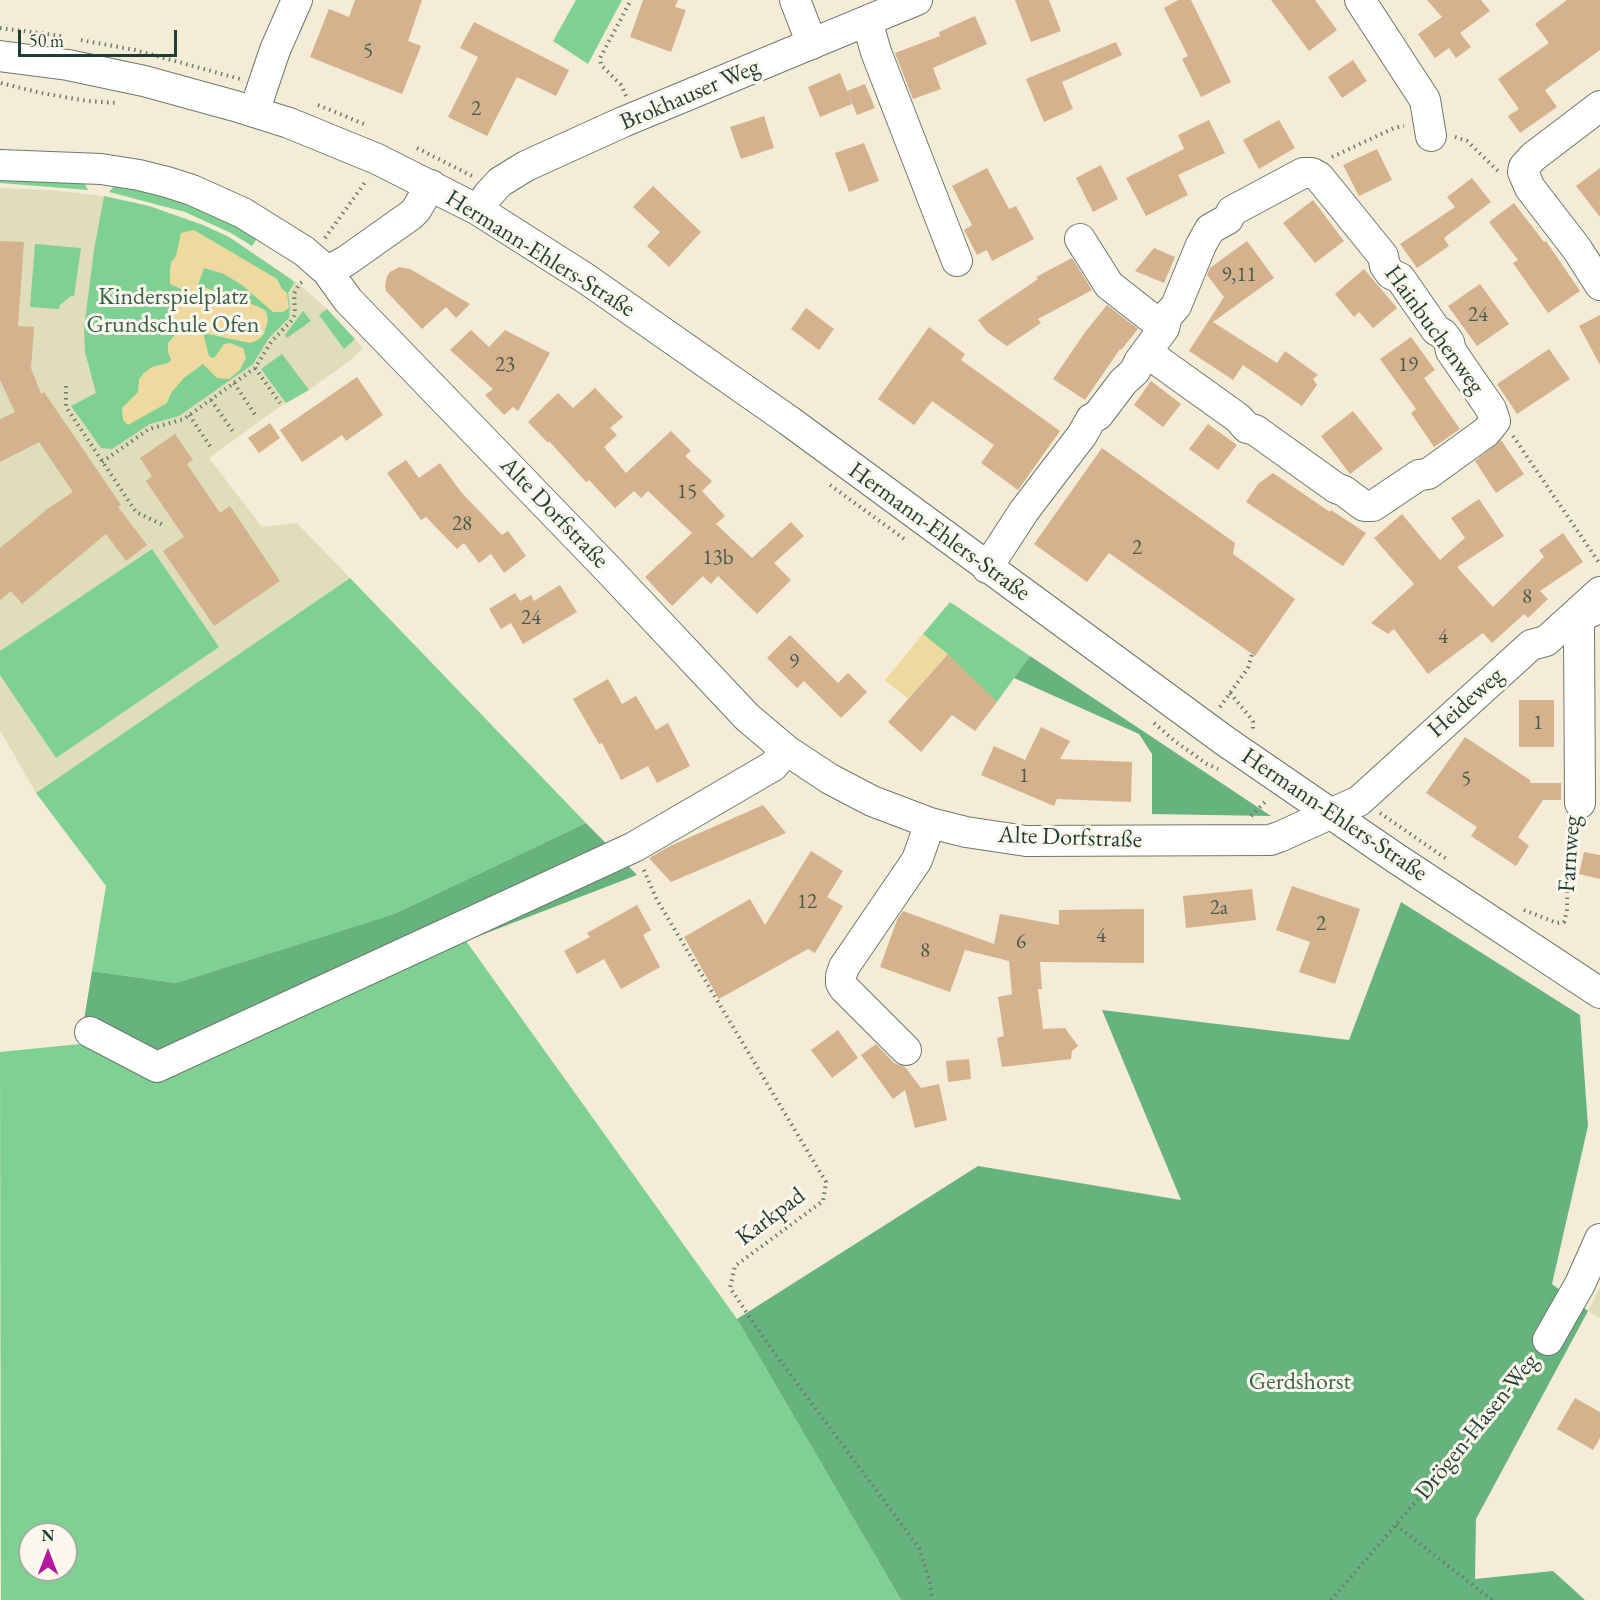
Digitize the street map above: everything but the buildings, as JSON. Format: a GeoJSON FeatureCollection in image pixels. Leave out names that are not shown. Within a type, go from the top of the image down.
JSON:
{"type":"FeatureCollection","features":[{"type":"Feature","properties":{"kind":"street"},"geometry":{"type":"LineString","coordinates":[[254,111],[275,50],[297,0]]}},
{"type":"Feature","properties":{"kind":"street"},"geometry":{"type":"LineString","coordinates":[[795,0],[812,44]]}},
{"type":"Feature","properties":{"kind":"street","name":"Brokhauser Weg"},"geometry":{"type":"LineString","coordinates":[[478,210],[493,189],[516,171],[623,122],[917,0]]}},
{"type":"Feature","properties":{"kind":"street"},"geometry":{"type":"LineString","coordinates":[[1360,0],[1425,100],[1431,136]]}},
{"type":"Feature","properties":{"kind":"street"},"geometry":{"type":"LineString","coordinates":[[867,21],[876,52],[957,261]]}},
{"type":"Feature","properties":{"kind":"street","name":"Hermann-Ehlers-Straße"},"geometry":{"type":"LineString","coordinates":[[0,56],[93,70],[187,92],[254,111],[334,140],[431,185],[478,210],[585,278],[788,420],[1225,741],[1600,993]]}},
{"type":"Feature","properties":{"kind":"street"},"geometry":{"type":"LineString","coordinates":[[1600,106],[1533,157],[1524,167],[1523,172],[1530,188],[1577,249],[1600,285]]}},
{"type":"Feature","properties":{"kind":"street","name":"Alte Dorfstraße"},"geometry":{"type":"LineString","coordinates":[[0,165],[100,169],[167,182],[192,190],[243,213],[304,251],[327,271],[348,300],[747,717],[786,750],[816,771],[872,801],[930,823],[966,832],[1026,841],[1270,840],[1331,814]]}},
{"type":"Feature","properties":{"kind":"street"},"geometry":{"type":"LineString","coordinates":[[987,568],[1024,511],[1082,435],[1090,419],[1098,415],[1123,382],[1130,377],[1164,328],[1167,316],[1176,306],[1209,229],[1223,223],[1232,211],[1256,196],[1298,175],[1312,173]]}},
{"type":"Feature","properties":{"kind":"street","name":"Hainbuchenweg"},"geometry":{"type":"LineString","coordinates":[[1146,352],[1238,418],[1247,428],[1255,430],[1364,506],[1373,506],[1419,475],[1428,474],[1485,432],[1495,421],[1491,409],[1451,351],[1449,342],[1443,334],[1436,330],[1400,278],[1391,274],[1385,266],[1383,256],[1319,177],[1312,173]]}},
{"type":"Feature","properties":{"kind":"street"},"geometry":{"type":"LineString","coordinates":[[327,271],[346,261],[411,215],[431,185]]}},
{"type":"Feature","properties":{"kind":"street"},"geometry":{"type":"LineString","coordinates":[[1080,239],[1109,285],[1164,328]]}},
{"type":"Feature","properties":{"kind":"street","name":"Heideweg"},"geometry":{"type":"LineString","coordinates":[[1331,814],[1359,801],[1532,645],[1546,641],[1594,605]]}},
{"type":"Feature","properties":{"kind":"street","name":"Farnweg"},"geometry":{"type":"LineString","coordinates":[[1580,803],[1578,644],[1594,605]]}},
{"type":"Feature","properties":{"kind":"street"},"geometry":{"type":"LineString","coordinates":[[90,1032],[157,1067],[634,847],[773,766],[786,750]]}},
{"type":"Feature","properties":{"kind":"street"},"geometry":{"type":"LineString","coordinates":[[906,1050],[843,988],[841,976],[844,968],[917,860],[930,823]]}},
{"type":"Feature","properties":{"kind":"street","name":"Drögen-Hasen-Weg"},"geometry":{"type":"LineString","coordinates":[[1548,1340],[1580,1284],[1600,1239]]}},
{"type":"Feature","properties":{"kind":"path"},"geometry":{"type":"LineString","coordinates":[[623,122],[620,110],[626,100],[626,93],[603,68],[600,58],[631,0]]}},
{"type":"Feature","properties":{"kind":"path"},"geometry":{"type":"LineString","coordinates":[[0,83],[79,100],[124,103]]}},
{"type":"Feature","properties":{"kind":"path"},"geometry":{"type":"LineString","coordinates":[[1312,173],[1316,164],[1399,126],[1431,136],[1462,139],[1503,175],[1509,176],[1523,172]]}},
{"type":"Feature","properties":{"kind":"path"},"geometry":{"type":"LineString","coordinates":[[358,176],[376,184]]}},
{"type":"Feature","properties":{"kind":"path"},"geometry":{"type":"LineString","coordinates":[[102,462],[149,429],[180,421],[189,416],[255,368],[271,342],[293,319],[296,313],[294,294],[299,284],[327,271],[319,245],[367,180]]}},
{"type":"Feature","properties":{"kind":"path"},"geometry":{"type":"LineString","coordinates":[[255,368],[280,403]]}},
{"type":"Feature","properties":{"kind":"path"},"geometry":{"type":"LineString","coordinates":[[234,383],[256,416]]}},
{"type":"Feature","properties":{"kind":"path"},"geometry":{"type":"LineString","coordinates":[[66,386],[66,407],[136,512],[163,525]]}},
{"type":"Feature","properties":{"kind":"path"},"geometry":{"type":"LineString","coordinates":[[211,400],[234,433]]}},
{"type":"Feature","properties":{"kind":"path"},"geometry":{"type":"LineString","coordinates":[[189,416],[212,449]]}},
{"type":"Feature","properties":{"kind":"path"},"geometry":{"type":"LineString","coordinates":[[1495,421],[1510,432],[1600,564]]}},
{"type":"Feature","properties":{"kind":"path"},"geometry":{"type":"LineString","coordinates":[[1224,702],[1248,668],[1252,654]]}},
{"type":"Feature","properties":{"kind":"path"},"geometry":{"type":"LineString","coordinates":[[1230,693],[1253,722],[1253,734]]}},
{"type":"Feature","properties":{"kind":"path","name":"Farnweg"},"geometry":{"type":"LineString","coordinates":[[1515,907],[1557,923],[1564,922],[1567,911],[1568,811],[1569,807],[1580,803]]}},
{"type":"Feature","properties":{"kind":"path"},"geometry":{"type":"LineString","coordinates":[[1380,813],[1452,862]]}},
{"type":"Feature","properties":{"kind":"path","name":"Karkpad"},"geometry":{"type":"LineString","coordinates":[[634,847],[657,900],[826,1182],[823,1201],[735,1266],[730,1288],[770,1347],[919,1548],[930,1582],[932,1600]]}},
{"type":"Feature","properties":{"kind":"path","name":"Drögen-Hasen-Weg"},"geometry":{"type":"LineString","coordinates":[[1331,1600],[1505,1398],[1548,1340]]}},
{"type":"Feature","properties":{"kind":"path"},"geometry":{"type":"LineString","coordinates":[[1396,1525],[1492,1600]]}},
{"type":"Feature","properties":{"kind":"shaded area"},"geometry":{"type":"Polygon","coordinates":[[[0,188],[52,190],[104,196],[149,206],[203,225],[229,237],[299,284],[327,309],[363,348],[352,359],[309,390],[278,408],[209,458],[262,527],[297,523],[350,578],[36,793],[0,730],[0,188]]]}},
{"type":"Feature","properties":{"kind":"shaded area"},"geometry":{"type":"Polygon","coordinates":[[[1600,1287],[1600,1318],[1588,1311],[1600,1287]]]}},
{"type":"Feature","properties":{"kind":"green space"},"geometry":{"type":"Polygon","coordinates":[[[576,0],[622,0],[588,64],[553,41],[576,0]]]}},
{"type":"Feature","properties":{"kind":"green space"},"geometry":{"type":"Polygon","coordinates":[[[0,170],[84,182],[88,190],[0,183],[0,170]]]}},
{"type":"Feature","properties":{"kind":"green space"},"geometry":{"type":"Polygon","coordinates":[[[116,184],[153,187],[260,234],[252,246],[231,233],[185,212],[109,192],[116,184]]]}},
{"type":"Feature","properties":{"kind":"green space","name":"Kinderspielplatz Grundschule Ofen"},"geometry":{"type":"Polygon","coordinates":[[[104,196],[149,206],[203,225],[229,237],[294,283],[288,293],[289,318],[269,338],[253,364],[179,416],[150,424],[112,449],[101,448],[71,406],[96,393],[85,352],[84,328],[104,196]]]}},
{"type":"Feature","properties":{"kind":"green space"},"geometry":{"type":"Polygon","coordinates":[[[35,244],[81,248],[74,296],[60,305],[59,309],[30,307],[35,244]]]}},
{"type":"Feature","properties":{"kind":"green space"},"geometry":{"type":"Polygon","coordinates":[[[327,309],[355,339],[344,349],[319,315],[327,309]]]}},
{"type":"Feature","properties":{"kind":"green space"},"geometry":{"type":"Polygon","coordinates":[[[303,311],[311,321],[287,338],[285,335],[303,311]]]}},
{"type":"Feature","properties":{"kind":"green space"},"geometry":{"type":"Polygon","coordinates":[[[282,354],[309,390],[286,403],[261,369],[282,354]]]}},
{"type":"Feature","properties":{"kind":"green space"},"geometry":{"type":"Polygon","coordinates":[[[152,549],[219,647],[56,758],[0,675],[0,651],[152,549]]]}},
{"type":"Feature","properties":{"kind":"green space"},"geometry":{"type":"Polygon","coordinates":[[[350,578],[586,823],[394,914],[176,983],[92,971],[106,886],[36,793],[350,578]]]}},
{"type":"Feature","properties":{"kind":"green space"},"geometry":{"type":"Polygon","coordinates":[[[950,602],[1030,656],[997,702],[923,634],[950,602]]]}},
{"type":"Feature","properties":{"kind":"green space"},"geometry":{"type":"Polygon","coordinates":[[[1030,656],[1271,816],[1152,814],[1152,754],[1139,734],[1014,678],[1030,656]]]}},
{"type":"Feature","properties":{"kind":"green space"},"geometry":{"type":"Polygon","coordinates":[[[586,823],[637,875],[466,941],[154,1076],[80,1044],[92,971],[176,983],[394,914],[586,823]]]}},
{"type":"Feature","properties":{"kind":"green space","name":"Gerdshorst"},"geometry":{"type":"Polygon","coordinates":[[[1401,902],[1580,1015],[1588,1126],[1552,1284],[1588,1311],[1476,1519],[1475,1579],[1553,1571],[1585,1600],[901,1600],[737,1319],[978,1166],[1181,1200],[1102,1010],[1349,1040],[1401,902]]]}},
{"type":"Feature","properties":{"kind":"green space"},"geometry":{"type":"Polygon","coordinates":[[[466,941],[737,1319],[901,1600],[1,1600],[0,1052],[80,1044],[154,1076],[466,941]]]}},
{"type":"Feature","properties":{"kind":"sand"},"geometry":{"type":"Polygon","coordinates":[[[194,230],[277,279],[287,293],[289,308],[283,312],[273,312],[242,285],[224,274],[204,268],[198,285],[266,311],[268,320],[264,334],[258,340],[250,343],[203,333],[209,356],[212,358],[224,344],[230,343],[243,348],[246,358],[240,370],[229,379],[217,378],[203,364],[184,378],[171,393],[167,403],[128,425],[123,420],[122,408],[138,392],[139,379],[152,367],[171,360],[168,343],[179,330],[173,323],[169,308],[170,301],[183,290],[170,284],[171,262],[176,256],[181,233],[194,230]]]}},
{"type":"Feature","properties":{"kind":"sand"},"geometry":{"type":"Polygon","coordinates":[[[923,634],[948,654],[908,699],[885,680],[923,634]]]}}]}
